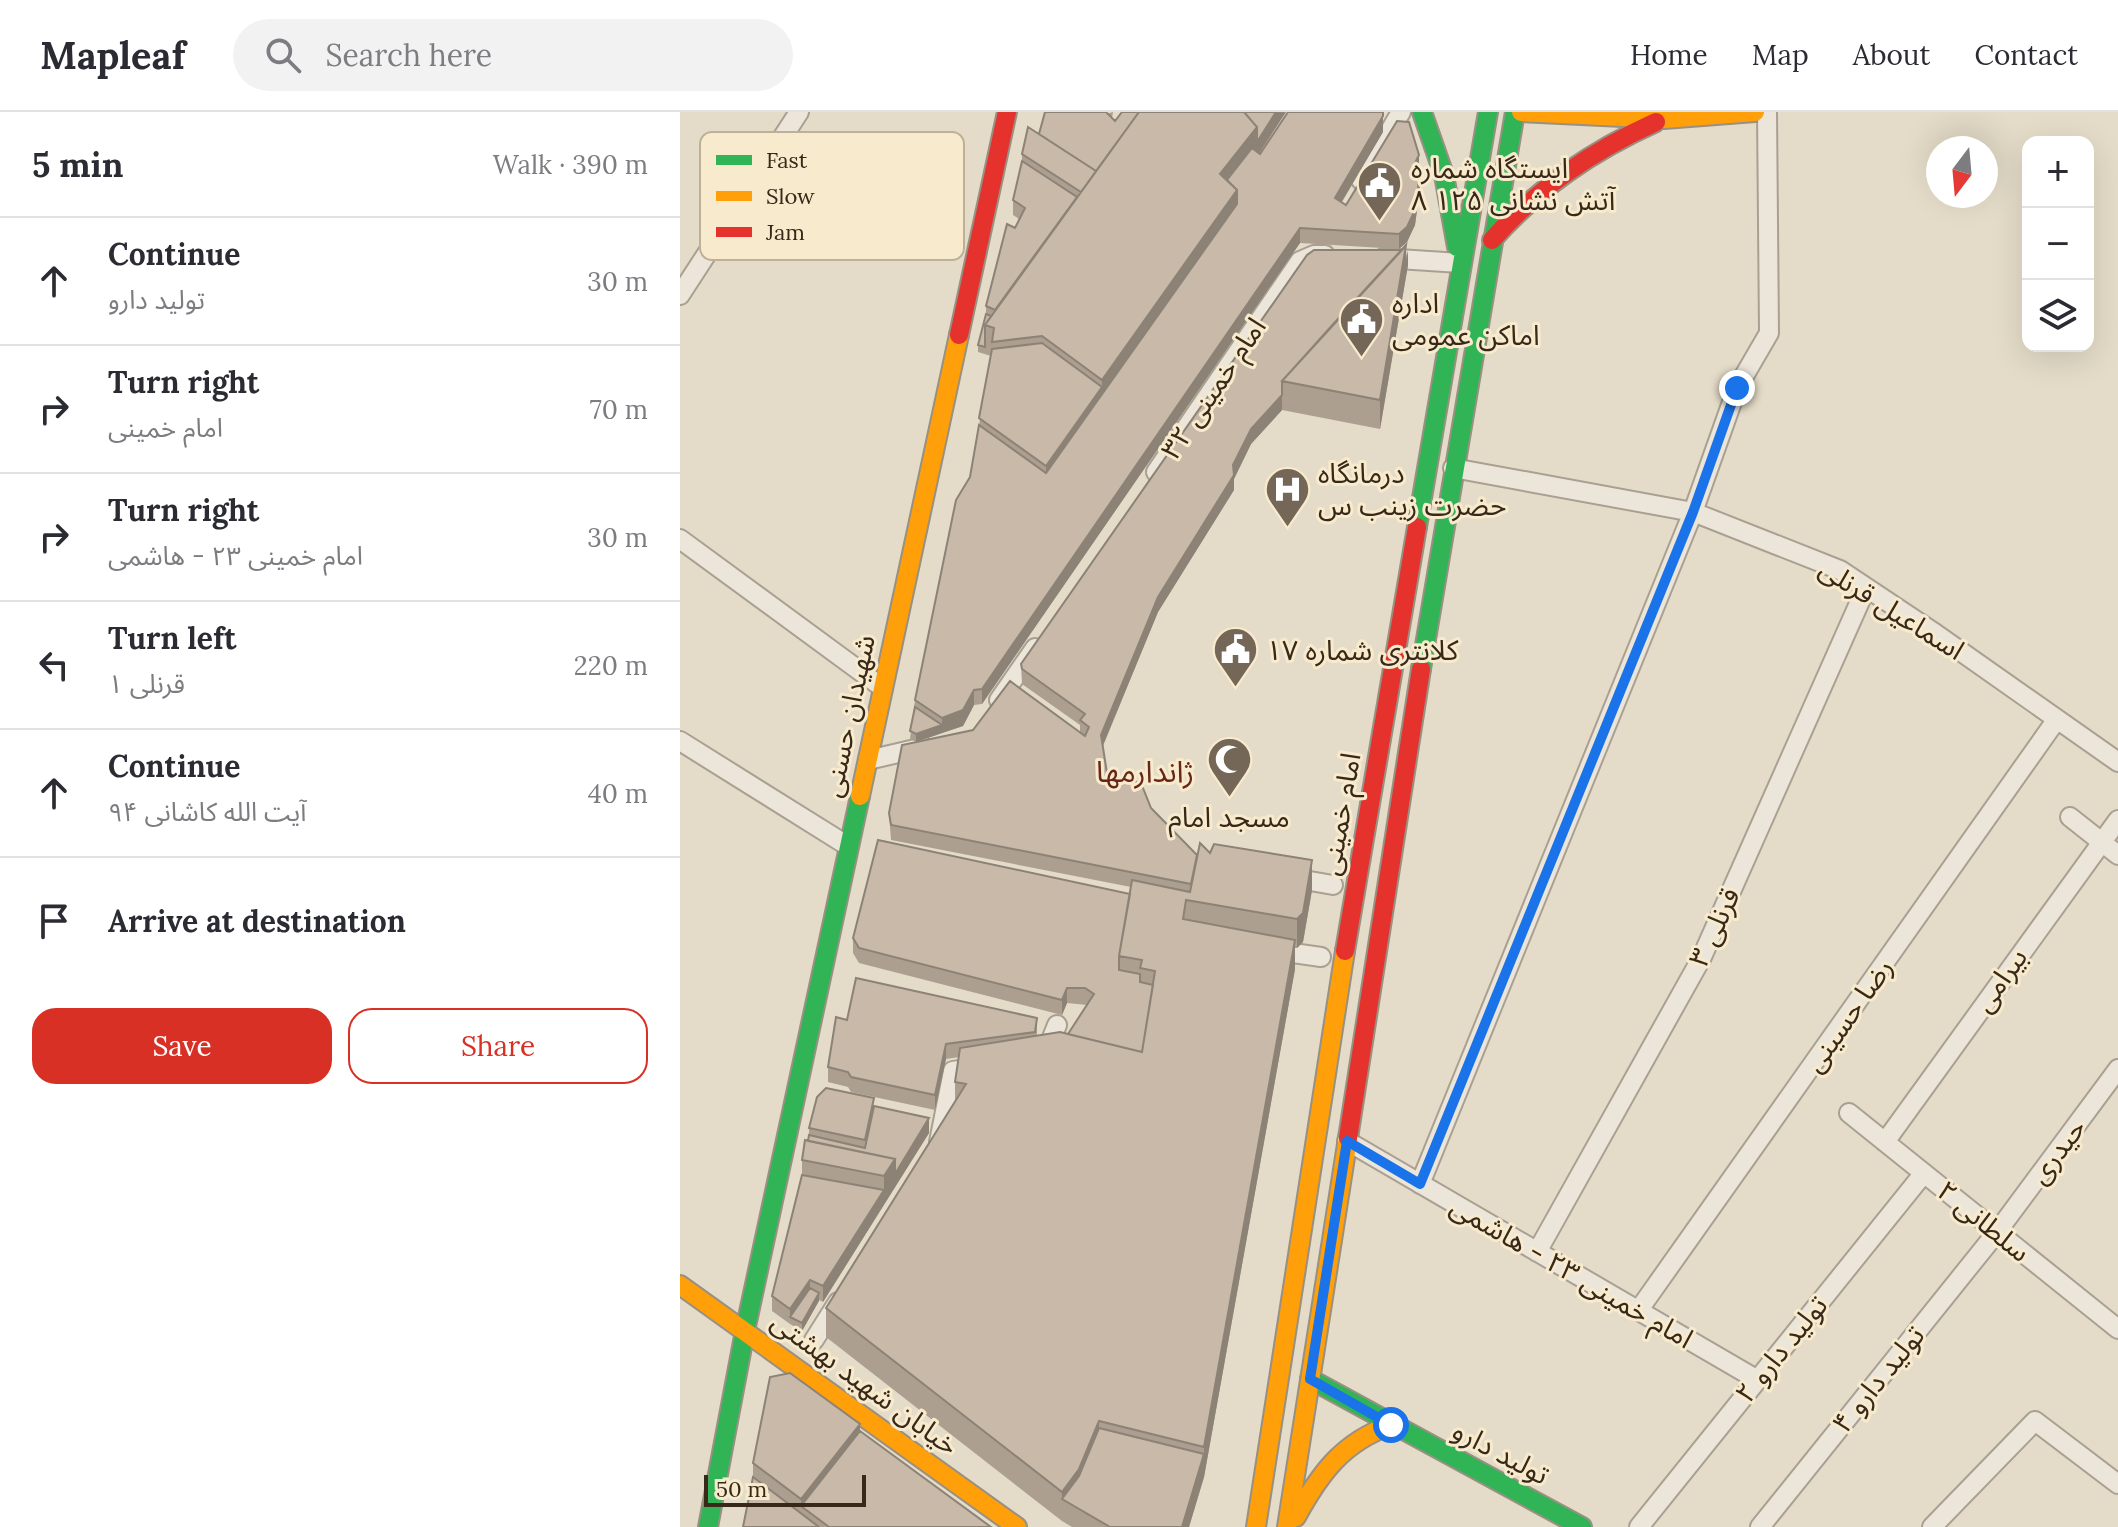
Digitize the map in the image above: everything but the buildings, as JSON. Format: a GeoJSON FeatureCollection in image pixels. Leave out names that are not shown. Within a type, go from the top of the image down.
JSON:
{"type":"FeatureCollection","features":[{"type":"Feature","properties":{"kind":"main road","name":"شهیدان حسنی"},"geometry":{"type":"LineString","coordinates":[[708,1527],[745,1331],[1007,112]]}},
{"type":"Feature","properties":{"kind":"main road"},"geometry":{"type":"LineString","coordinates":[[1422,112],[1444,175],[1460,263]]}},
{"type":"Feature","properties":{"kind":"main road","name":"امام خمینی"},"geometry":{"type":"LineString","coordinates":[[1256,1527],[1351,915],[1488,112]]}},
{"type":"Feature","properties":{"kind":"main road","name":"امام خمینی"},"geometry":{"type":"LineString","coordinates":[[1289,1527],[1453,468],[1515,112]]}},
{"type":"Feature","properties":{"kind":"main road"},"geometry":{"type":"LineString","coordinates":[[1521,112],[1664,119],[1755,112]]}},
{"type":"Feature","properties":{"kind":"main road"},"geometry":{"type":"LineString","coordinates":[[1492,240],[1513,216],[1562,172],[1600,147],[1664,119]]}},
{"type":"Feature","properties":{"kind":"main road","name":"خیابان شهید بهشتی"},"geometry":{"type":"LineString","coordinates":[[680,1285],[1017,1527]]}},
{"type":"Feature","properties":{"kind":"main road","name":"تولید دارو"},"geometry":{"type":"LineString","coordinates":[[1310,1379],[1582,1527]]}},
{"type":"Feature","properties":{"kind":"main road"},"geometry":{"type":"LineString","coordinates":[[1289,1527],[1320,1472],[1341,1449],[1365,1433],[1391,1425]]}},
{"type":"Feature","properties":{"kind":"street"},"geometry":{"type":"LineString","coordinates":[[786,132],[799,112]]}},
{"type":"Feature","properties":{"kind":"street"},"geometry":{"type":"LineString","coordinates":[[1349,201],[1401,112]]}},
{"type":"Feature","properties":{"kind":"street"},"geometry":{"type":"LineString","coordinates":[[1420,1184],[1693,512],[1737,388],[1769,333],[1767,112]]}},
{"type":"Feature","properties":{"kind":"street","name":"امام خمینی ۳۲"},"geometry":{"type":"LineString","coordinates":[[1142,493],[1300,261],[1314,255],[1460,263]]}},
{"type":"Feature","properties":{"kind":"street"},"geometry":{"type":"LineString","coordinates":[[680,295],[703,260]]}},
{"type":"Feature","properties":{"kind":"street","name":"اسماعیل قرنلی"},"geometry":{"type":"LineString","coordinates":[[1453,468],[1693,512],[1840,570],[2118,762]]}},
{"type":"Feature","properties":{"kind":"street"},"geometry":{"type":"LineString","coordinates":[[680,539],[883,688]]}},
{"type":"Feature","properties":{"kind":"street","name":"قرنلی ۳"},"geometry":{"type":"LineString","coordinates":[[1537,1252],[1701,959],[1865,590]]}},
{"type":"Feature","properties":{"kind":"street"},"geometry":{"type":"LineString","coordinates":[[991,711],[1013,689],[1045,634]]}},
{"type":"Feature","properties":{"kind":"street","name":"رضا حسینی"},"geometry":{"type":"LineString","coordinates":[[1638,1311],[2057,719]]}},
{"type":"Feature","properties":{"kind":"street"},"geometry":{"type":"LineString","coordinates":[[680,741],[848,846]]}},
{"type":"Feature","properties":{"kind":"street"},"geometry":{"type":"LineString","coordinates":[[868,760],[937,745]]}},
{"type":"Feature","properties":{"kind":"street"},"geometry":{"type":"LineString","coordinates":[[2070,817],[2118,855]]}},
{"type":"Feature","properties":{"kind":"street","name":"بیرامی"},"geometry":{"type":"LineString","coordinates":[[1885,1142],[2118,820]]}},
{"type":"Feature","properties":{"kind":"street"},"geometry":{"type":"LineString","coordinates":[[1271,875],[1333,885]]}},
{"type":"Feature","properties":{"kind":"street"},"geometry":{"type":"LineString","coordinates":[[1247,947],[1321,957]]}},
{"type":"Feature","properties":{"kind":"street"},"geometry":{"type":"LineString","coordinates":[[1026,1060],[1040,1058],[1048,1051],[1057,1025]]}},
{"type":"Feature","properties":{"kind":"street"},"geometry":{"type":"LineString","coordinates":[[929,1160],[937,1147],[953,1071],[997,1064]]}},
{"type":"Feature","properties":{"kind":"street","name":"حیدری"},"geometry":{"type":"LineString","coordinates":[[1997,1232],[2118,1069]]}},
{"type":"Feature","properties":{"kind":"street","name":"۲ سلطانی"},"geometry":{"type":"LineString","coordinates":[[1849,1113],[2118,1329]]}},
{"type":"Feature","properties":{"kind":"street","name":"امام خمینی ۲۳ - هاشمی"},"geometry":{"type":"LineString","coordinates":[[1347,1141],[1756,1379]]}},
{"type":"Feature","properties":{"kind":"street","name":"تولید دارو ۲"},"geometry":{"type":"LineString","coordinates":[[1639,1527],[1924,1173]]}},
{"type":"Feature","properties":{"kind":"street","name":"تولید دارو ۴"},"geometry":{"type":"LineString","coordinates":[[1760,1527],[1997,1232]]}},
{"type":"Feature","properties":{"kind":"street"},"geometry":{"type":"LineString","coordinates":[[814,1340],[847,1289]]}},
{"type":"Feature","properties":{"kind":"street"},"geometry":{"type":"LineString","coordinates":[[1932,1527],[2035,1421],[2118,1484]]}},
{"type":"Feature","properties":{"kind":"traffic: fast"},"geometry":{"type":"LineString","coordinates":[[1422,112],[1444,175],[1457,247]]}},
{"type":"Feature","properties":{"kind":"traffic: fast"},"geometry":{"type":"LineString","coordinates":[[1417,527],[1488,112]]}},
{"type":"Feature","properties":{"kind":"traffic: fast"},"geometry":{"type":"LineString","coordinates":[[1421,669],[1515,112]]}},
{"type":"Feature","properties":{"kind":"traffic: fast"},"geometry":{"type":"LineString","coordinates":[[708,1527],[745,1331],[860,796]]}},
{"type":"Feature","properties":{"kind":"traffic: fast"},"geometry":{"type":"LineString","coordinates":[[1310,1379],[1582,1527]]}},
{"type":"Feature","properties":{"kind":"traffic: slow"},"geometry":{"type":"LineString","coordinates":[[1521,112],[1664,119],[1755,112]]}},
{"type":"Feature","properties":{"kind":"traffic: slow"},"geometry":{"type":"LineString","coordinates":[[860,796],[959,335]]}},
{"type":"Feature","properties":{"kind":"traffic: slow"},"geometry":{"type":"LineString","coordinates":[[1256,1527],[1345,951]]}},
{"type":"Feature","properties":{"kind":"traffic: slow"},"geometry":{"type":"LineString","coordinates":[[1287,1527],[1348,1138]]}},
{"type":"Feature","properties":{"kind":"traffic: slow"},"geometry":{"type":"LineString","coordinates":[[680,1285],[1017,1527]]}},
{"type":"Feature","properties":{"kind":"traffic: slow"},"geometry":{"type":"LineString","coordinates":[[1296,1517],[1314,1486],[1334,1461],[1359,1440],[1391,1425]]}},
{"type":"Feature","properties":{"kind":"traffic: jam"},"geometry":{"type":"LineString","coordinates":[[959,335],[1007,112]]}},
{"type":"Feature","properties":{"kind":"traffic: jam"},"geometry":{"type":"LineString","coordinates":[[1492,240],[1528,203],[1568,172],[1610,145],[1656,122]]}},
{"type":"Feature","properties":{"kind":"traffic: jam"},"geometry":{"type":"LineString","coordinates":[[1345,951],[1417,527]]}},
{"type":"Feature","properties":{"kind":"traffic: jam"},"geometry":{"type":"LineString","coordinates":[[1348,1138],[1421,669]]}},
{"type":"Feature","properties":{"kind":"place","name":"ایستگاه شماره ۸ آتش نشانی ۱۲۵"},"geometry":{"type":"Point","coordinates":[1380,223]}},
{"type":"Feature","properties":{"kind":"place","name":"اداره اماکن عمومی"},"geometry":{"type":"Point","coordinates":[1361,358]}},
{"type":"Feature","properties":{"kind":"place","name":"درمانگاه حضرت زینب س"},"geometry":{"type":"Point","coordinates":[1287,528]}},
{"type":"Feature","properties":{"kind":"place","name":"کلانتری شماره ۱۷"},"geometry":{"type":"Point","coordinates":[1235,689]}},
{"type":"Feature","properties":{"kind":"place","name":"مسجد امام"},"geometry":{"type":"Point","coordinates":[1229,799]}},
{"type":"Feature","properties":{"kind":"district","name":"ژاندارمها"},"geometry":{"type":"Point","coordinates":[1145,771]}},
{"type":"Feature","properties":{"kind":"route"},"geometry":{"type":"LineString","coordinates":[[1391,1425],[1310,1379],[1347,1141],[1420,1184],[1693,512],[1737,388]]}}]}
